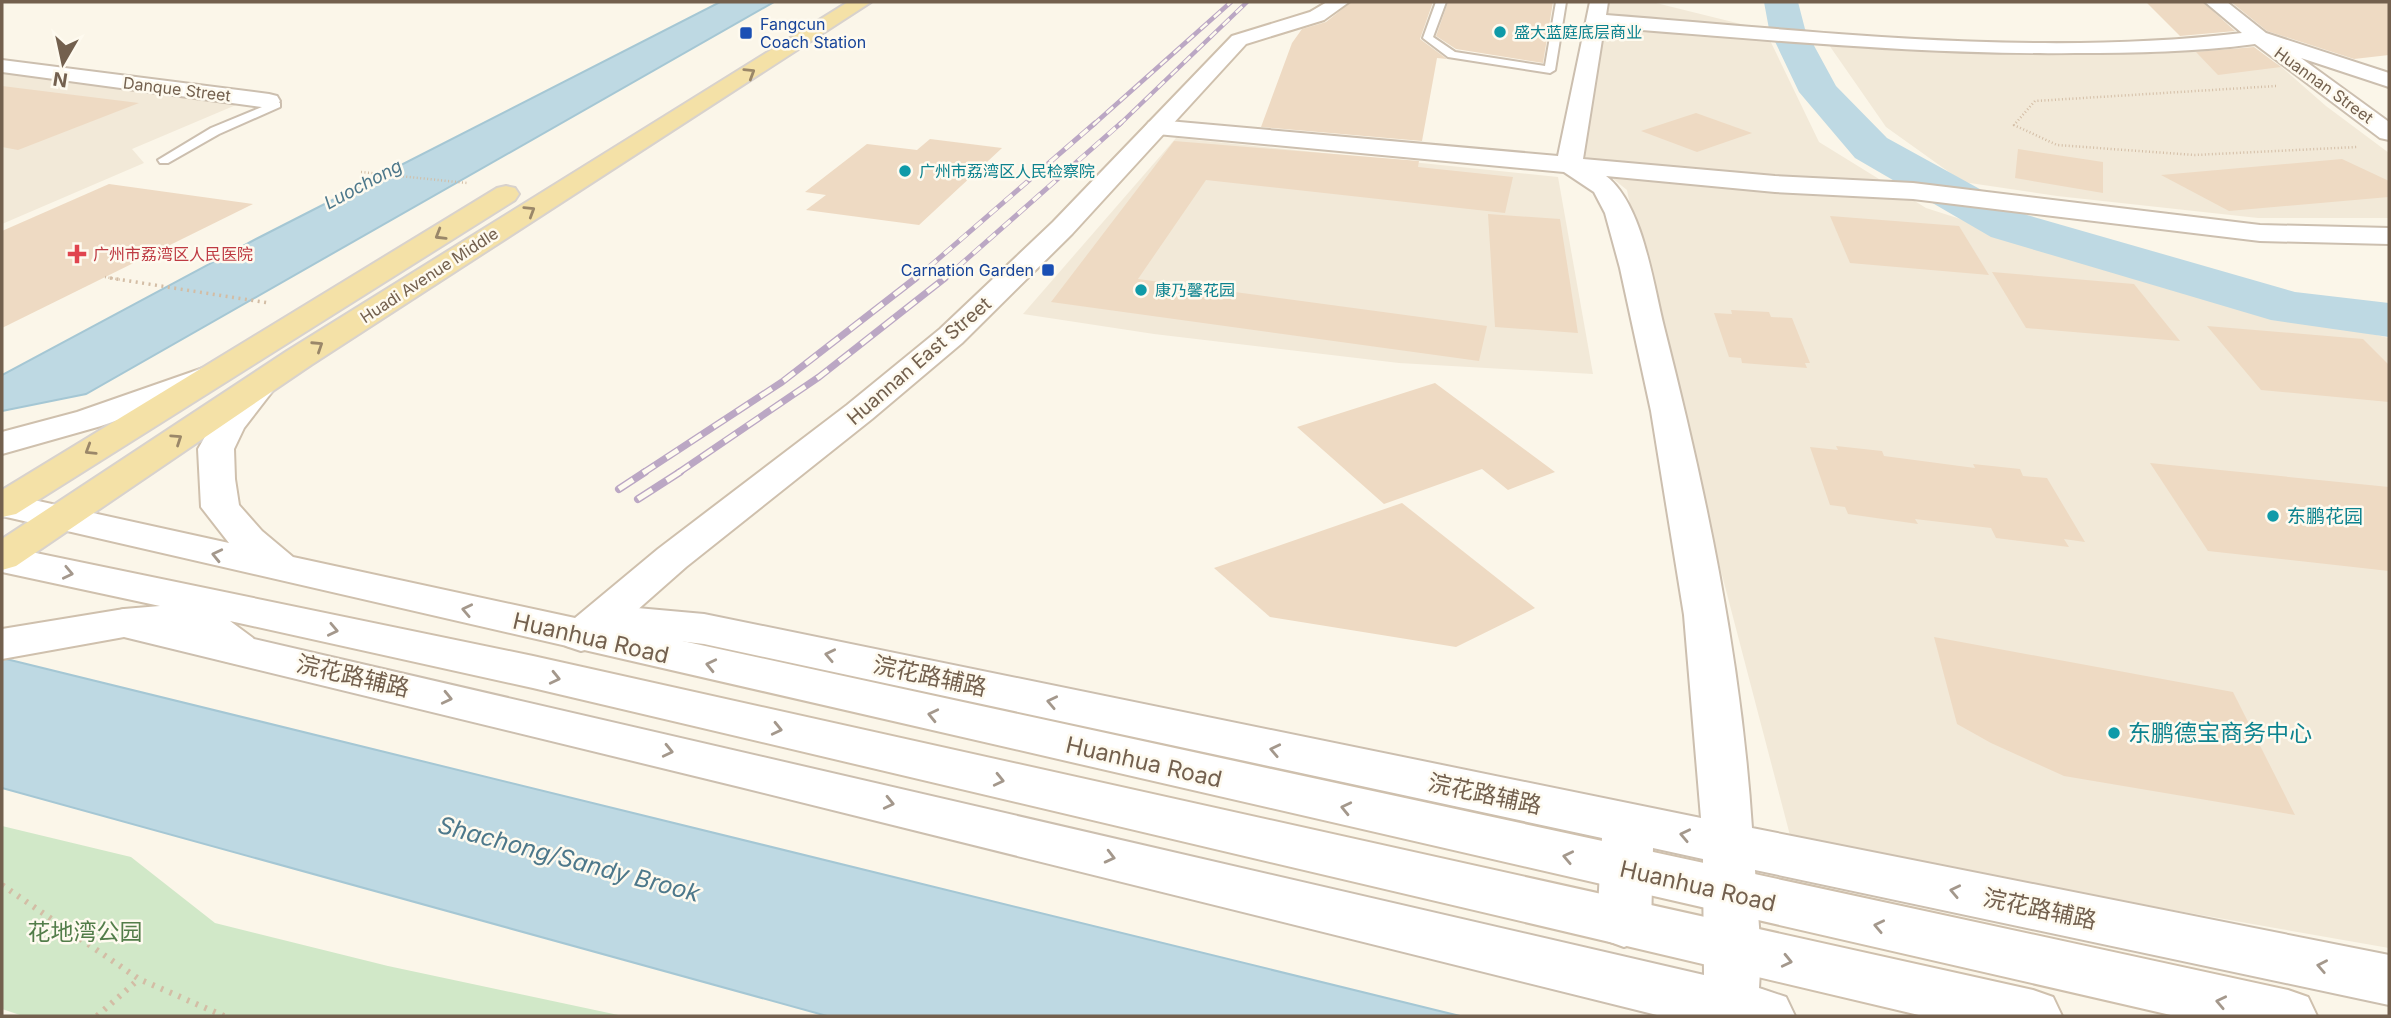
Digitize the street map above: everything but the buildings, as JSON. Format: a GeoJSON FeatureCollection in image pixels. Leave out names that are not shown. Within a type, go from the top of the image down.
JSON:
{"type":"FeatureCollection","features":[{"type":"Feature","properties":{"kind":"main road","name":"Huadi Avenue Middle"},"geometry":{"type":"LineString","coordinates":[[2,558],[261,384],[488,237],[865,2]]}},
{"type":"Feature","properties":{"kind":"main road","name":"Huadi Avenue Middle"},"geometry":{"type":"LineString","coordinates":[[2,505],[644,110]]}},
{"type":"Feature","properties":{"kind":"main road"},"geometry":{"type":"LineString","coordinates":[[211,376],[261,384]]}},
{"type":"Feature","properties":{"kind":"street","name":"Huannan East Street"},"geometry":{"type":"LineString","coordinates":[[581,636],[678,551],[835,433],[953,334],[1063,228],[1239,40],[1251,34],[1320,15],[1339,2]]}},
{"type":"Feature","properties":{"kind":"street","name":"Huannan Street"},"geometry":{"type":"LineString","coordinates":[[2215,2],[2389,133]]}},
{"type":"Feature","properties":{"kind":"street"},"geometry":{"type":"LineString","coordinates":[[1569,164],[1598,11],[1710,29],[1871,41],[2045,48],[2201,43],[2259,37],[2389,80]]}},
{"type":"Feature","properties":{"kind":"street","name":"Danque Street"},"geometry":{"type":"LineString","coordinates":[[2,66],[269,101]]}},
{"type":"Feature","properties":{"kind":"street"},"geometry":{"type":"LineString","coordinates":[[1157,127],[1775,184],[1913,191],[2259,233],[2389,236]]}},
{"type":"Feature","properties":{"kind":"street"},"geometry":{"type":"LineString","coordinates":[[1569,164],[1610,192],[1625,238],[1674,430],[1698,557],[1711,647],[1730,869],[1737,1013]]}},
{"type":"Feature","properties":{"kind":"street"},"geometry":{"type":"LineString","coordinates":[[2,443],[89,419],[211,376]]}},
{"type":"Feature","properties":{"kind":"street"},"geometry":{"type":"LineString","coordinates":[[261,384],[227,426],[216,449],[216,479],[220,507],[248,540],[283,570]]}},
{"type":"Feature","properties":{"kind":"street","name":"Huanhua Road"},"geometry":{"type":"LineString","coordinates":[[2,505],[581,636],[1628,847]]}},
{"type":"Feature","properties":{"kind":"street"},"geometry":{"type":"LineString","coordinates":[[2,558],[152,591],[251,632]]}},
{"type":"Feature","properties":{"kind":"street"},"geometry":{"type":"LineString","coordinates":[[152,591],[191,617]]}},
{"type":"Feature","properties":{"kind":"street"},"geometry":{"type":"LineString","coordinates":[[2,644],[124,623],[191,617],[251,632],[533,672],[2033,1016]]}},
{"type":"Feature","properties":{"kind":"street","name":"浣花路辅路"},"geometry":{"type":"LineString","coordinates":[[124,623],[251,632],[970,822],[1737,1013]]}},
{"type":"Feature","properties":{"kind":"street"},"geometry":{"type":"LineString","coordinates":[[1625,924],[1628,847]]}},
{"type":"Feature","properties":{"kind":"street","name":"浣花路辅路"},"geometry":{"type":"LineString","coordinates":[[1628,847],[1730,869],[2389,980]]}},
{"type":"Feature","properties":{"kind":"street","name":"Huanhua Road"},"geometry":{"type":"LineString","coordinates":[[1730,869],[2288,1016]]}},
{"type":"Feature","properties":{"kind":"lane"},"geometry":{"type":"LineString","coordinates":[[1441,2],[1428,38],[1444,51],[1452,55],[1550,70],[1562,2]]}},
{"type":"Feature","properties":{"kind":"lane"},"geometry":{"type":"LineString","coordinates":[[163,160],[215,131],[276,105],[269,101]]}},
{"type":"Feature","properties":{"kind":"path"},"geometry":{"type":"LineString","coordinates":[[2322,83],[2035,101],[2014,125],[2057,145],[2195,155],[2361,147]]}},
{"type":"Feature","properties":{"kind":"path"},"geometry":{"type":"LineString","coordinates":[[361,172],[461,182]]}},
{"type":"Feature","properties":{"kind":"path"},"geometry":{"type":"LineString","coordinates":[[105,277],[257,301]]}},
{"type":"Feature","properties":{"kind":"path"},"geometry":{"type":"LineString","coordinates":[[2,885],[139,979],[224,1016]]}},
{"type":"Feature","properties":{"kind":"path"},"geometry":{"type":"LineString","coordinates":[[97,1016],[139,979]]}},
{"type":"Feature","properties":{"kind":"shaded area"},"geometry":{"type":"Polygon","coordinates":[[[1600,2],[1652,2],[1765,30],[1819,142],[1926,208],[2176,288],[2389,338],[2389,948],[1792,843],[1646,284],[1627,190],[1581,153],[1600,2]]]}},
{"type":"Feature","properties":{"kind":"shaded area"},"geometry":{"type":"Polygon","coordinates":[[[1829,45],[2020,55],[2197,46],[2278,64],[2326,106],[2389,153],[2389,218],[2258,218],[2057,196],[1963,182],[1886,127],[1829,45]]]}},
{"type":"Feature","properties":{"kind":"shaded area"},"geometry":{"type":"Polygon","coordinates":[[[2,67],[243,102],[132,149],[144,163],[2,224],[2,67]]]}},
{"type":"Feature","properties":{"kind":"shaded area","name":"康乃馨花园"},"geometry":{"type":"Polygon","coordinates":[[[1176,138],[1558,177],[1593,374],[1399,363],[1154,334],[1023,314],[1176,138]]]}},
{"type":"Feature","properties":{"kind":"green space","name":"花地湾公园"},"geometry":{"type":"Polygon","coordinates":[[[2,826],[131,857],[215,923],[388,966],[623,1016],[23,1016],[2,1009],[2,826]]]}},
{"type":"Feature","properties":{"kind":"water"},"geometry":{"type":"Polygon","coordinates":[[[720,2],[774,2],[86,394],[2,411],[2,375],[256,239],[720,2]]]}},
{"type":"Feature","properties":{"kind":"water","name":"Shachong/Sandy Brook"},"geometry":{"type":"Polygon","coordinates":[[[2,658],[1460,1016],[827,1016],[2,788],[2,658]]]}},
{"type":"Feature","properties":{"kind":"waterway"},"geometry":{"type":"LineString","coordinates":[[1781,2],[1787,29],[1819,92],[1871,148],[2009,226],[2291,308],[2389,320]]}},
{"type":"Feature","properties":{"kind":"railway"},"geometry":{"type":"LineString","coordinates":[[1093,125],[1231,2]]}},
{"type":"Feature","properties":{"kind":"railway"},"geometry":{"type":"LineString","coordinates":[[1119,125],[1247,2]]}},
{"type":"Feature","properties":{"kind":"railway"},"geometry":{"type":"LineString","coordinates":[[914,280],[1095,123]]}},
{"type":"Feature","properties":{"kind":"railway"},"geometry":{"type":"LineString","coordinates":[[943,280],[1121,123]]}},
{"type":"Feature","properties":{"kind":"railway"},"geometry":{"type":"LineString","coordinates":[[643,473],[782,382],[916,278]]}},
{"type":"Feature","properties":{"kind":"railway"},"geometry":{"type":"LineString","coordinates":[[678,473],[819,377],[945,278]]}},
{"type":"Feature","properties":{"kind":"railway"},"geometry":{"type":"LineString","coordinates":[[619,489],[645,472]]}},
{"type":"Feature","properties":{"kind":"railway"},"geometry":{"type":"LineString","coordinates":[[638,499],[680,472]]}},
{"type":"Feature","properties":{"kind":"place","name":"盛大蓝庭底层商业"},"geometry":{"type":"Point","coordinates":[1500,32]}},
{"type":"Feature","properties":{"kind":"place","name":"Fangcun Coach Station"},"geometry":{"type":"Point","coordinates":[746,33]}},
{"type":"Feature","properties":{"kind":"place","name":"广州市荔湾区人民检察院"},"geometry":{"type":"Point","coordinates":[905,171]}},
{"type":"Feature","properties":{"kind":"place","name":"广州市荔湾区人民医院"},"geometry":{"type":"Point","coordinates":[77,254]}},
{"type":"Feature","properties":{"kind":"place","name":"Carnation Garden"},"geometry":{"type":"Point","coordinates":[1048,270]}},
{"type":"Feature","properties":{"kind":"place","name":"康乃馨花园"},"geometry":{"type":"Point","coordinates":[1141,290]}},
{"type":"Feature","properties":{"kind":"place","name":"东鹏花园"},"geometry":{"type":"Point","coordinates":[2273,516]}},
{"type":"Feature","properties":{"kind":"place","name":"东鹏德宝商务中心"},"geometry":{"type":"Point","coordinates":[2114,733]}},
{"type":"Feature","properties":{"kind":"water label","name":"Luochong"},"geometry":{"type":"Point","coordinates":[363,184]}}]}
